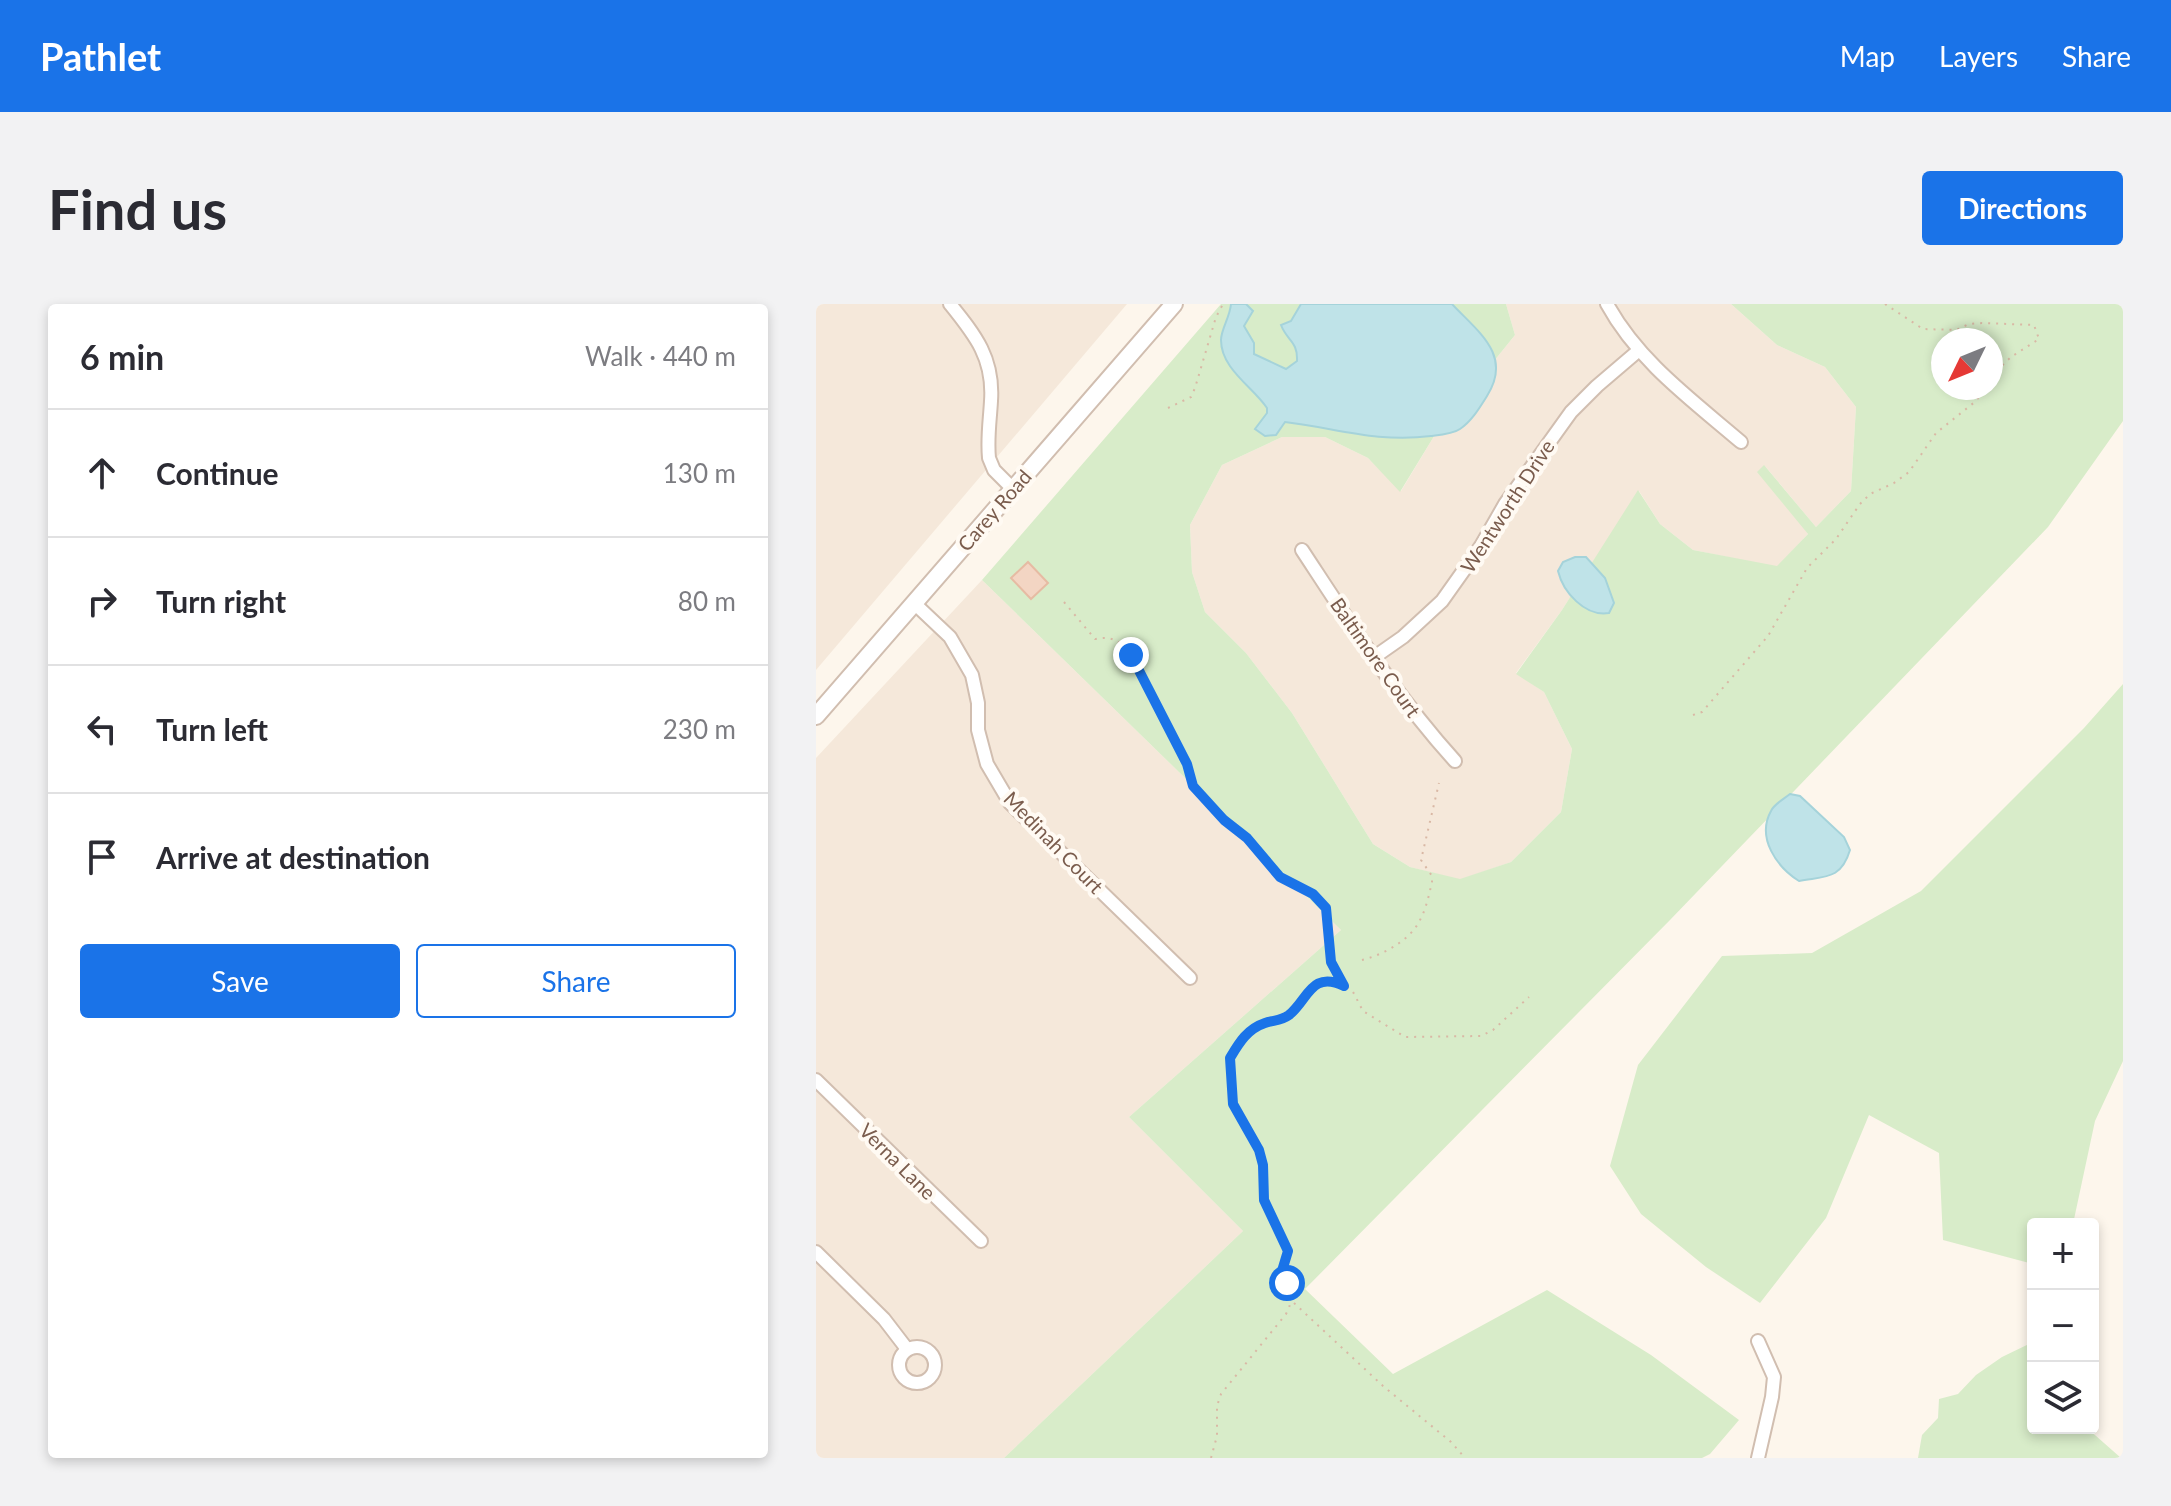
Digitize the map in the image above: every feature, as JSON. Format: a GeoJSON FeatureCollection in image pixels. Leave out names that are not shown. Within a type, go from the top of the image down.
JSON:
{"type":"FeatureCollection","features":[{"type":"Feature","properties":{"kind":"street"},"geometry":{"type":"LineString","coordinates":[[950,304],[979,339],[987,362],[992,397],[989,458],[994,470],[1013,489]]}},
{"type":"Feature","properties":{"kind":"street","name":"Carey Road"},"geometry":{"type":"LineString","coordinates":[[816,716],[1174,304]]}},
{"type":"Feature","properties":{"kind":"street"},"geometry":{"type":"LineString","coordinates":[[1607,304],[1638,351],[1741,442]]}},
{"type":"Feature","properties":{"kind":"street","name":"Wentworth Drive"},"geometry":{"type":"LineString","coordinates":[[1373,658],[1403,637],[1442,601],[1475,556],[1505,504],[1571,412],[1638,351]]}},
{"type":"Feature","properties":{"kind":"street","name":"Baltimore Court"},"geometry":{"type":"LineString","coordinates":[[1302,550],[1373,658],[1411,710],[1455,761]]}},
{"type":"Feature","properties":{"kind":"street","name":"Medinah Court"},"geometry":{"type":"LineString","coordinates":[[914,603],[950,637],[972,675],[978,703],[978,730],[987,764],[1010,803],[1190,978]]}},
{"type":"Feature","properties":{"kind":"street","name":"Verna Lane"},"geometry":{"type":"LineString","coordinates":[[816,1080],[981,1241]]}},
{"type":"Feature","properties":{"kind":"street"},"geometry":{"type":"LineString","coordinates":[[816,1252],[889,1324],[907,1349]]}},
{"type":"Feature","properties":{"kind":"street"},"geometry":{"type":"LineString","coordinates":[[1758,1341],[1774,1377],[1758,1458]]}},
{"type":"Feature","properties":{"kind":"path"},"geometry":{"type":"LineString","coordinates":[[1168,408],[1191,397],[1223,304]]}},
{"type":"Feature","properties":{"kind":"path"},"geometry":{"type":"LineString","coordinates":[[1885,304],[1923,329],[1931,329]]}},
{"type":"Feature","properties":{"kind":"path"},"geometry":{"type":"LineString","coordinates":[[1960,328],[1982,323],[2034,325],[2039,339],[2003,365]]}},
{"type":"Feature","properties":{"kind":"path"},"geometry":{"type":"LineString","coordinates":[[1693,715],[1702,712],[1768,636],[1807,568],[1836,539],[1860,504],[1870,494],[1909,472],[1936,433],[1977,400]]}},
{"type":"Feature","properties":{"kind":"path"},"geometry":{"type":"LineString","coordinates":[[1064,602],[1095,639],[1111,636],[1131,655],[1187,764],[1193,786],[1224,820],[1247,838],[1280,877],[1313,894],[1326,908],[1331,962],[1344,986]]}},
{"type":"Feature","properties":{"kind":"path"},"geometry":{"type":"LineString","coordinates":[[1362,960],[1390,948],[1420,921],[1432,882],[1432,876],[1421,860],[1439,783]]}},
{"type":"Feature","properties":{"kind":"path"},"geometry":{"type":"LineString","coordinates":[[1211,1458],[1217,1436],[1217,1406],[1221,1394],[1286,1314],[1292,1302],[1291,1289],[1282,1271],[1288,1251],[1264,1200],[1263,1165],[1259,1150],[1233,1104],[1230,1058],[1250,1030],[1266,1022],[1279,1021],[1290,1014],[1318,983],[1328,981],[1352,990],[1363,1011],[1405,1037],[1481,1036],[1493,1030],[1529,997]]}},
{"type":"Feature","properties":{"kind":"path"},"geometry":{"type":"LineString","coordinates":[[1292,1302],[1383,1386],[1451,1442],[1465,1458]]}},
{"type":"Feature","properties":{"kind":"shaded area"},"geometry":{"type":"Polygon","coordinates":[[[816,304],[1127,304],[816,670],[816,304]]]}},
{"type":"Feature","properties":{"kind":"shaded area"},"geometry":{"type":"Polygon","coordinates":[[[1506,304],[1731,304],[1777,345],[1825,367],[1856,407],[1851,491],[1816,527],[1765,466],[1808,534],[1777,567],[1693,550],[1660,524],[1639,491],[1562,610],[1516,673],[1544,692],[1572,749],[1561,812],[1511,862],[1460,880],[1410,867],[1373,844],[1292,713],[1246,653],[1205,612],[1192,572],[1190,525],[1222,465],[1282,437],[1325,437],[1368,458],[1401,491],[1436,433],[1515,335],[1506,304]]]}},
{"type":"Feature","properties":{"kind":"shaded area"},"geometry":{"type":"Polygon","coordinates":[[[982,580],[1341,930],[1129,1117],[1243,1231],[1004,1458],[816,1458],[816,758],[982,580]]]}},
{"type":"Feature","properties":{"kind":"green space"},"geometry":{"type":"Polygon","coordinates":[[[1221,304],[1506,304],[1515,335],[1436,433],[1400,492],[1368,458],[1325,437],[1282,437],[1222,465],[1190,525],[1192,572],[1205,612],[1246,653],[1292,713],[1373,844],[1410,867],[1460,879],[1511,862],[1561,812],[1572,749],[1544,692],[1516,674],[1562,610],[1638,490],[1660,524],[1693,550],[1777,566],[1808,534],[1757,472],[1764,465],[1816,527],[1851,491],[1856,407],[1825,367],[1777,345],[1731,304],[2123,304],[2123,421],[2048,527],[1670,920],[1305,1289],[1393,1374],[1547,1290],[1651,1355],[1739,1420],[1710,1454],[1702,1458],[1004,1458],[1243,1231],[1129,1117],[1341,930],[982,580],[1221,304]]]}},
{"type":"Feature","properties":{"kind":"green space"},"geometry":{"type":"Polygon","coordinates":[[[2123,684],[2123,1061],[2095,1121],[2074,1218],[2027,1218],[2027,1262],[1943,1240],[1939,1153],[1869,1115],[1826,1218],[1760,1303],[1706,1267],[1641,1214],[1610,1166],[1638,1065],[1722,956],[1812,953],[1921,891],[2084,728],[2123,684]]]}},
{"type":"Feature","properties":{"kind":"green space"},"geometry":{"type":"Polygon","coordinates":[[[2027,1345],[2027,1434],[2094,1434],[2121,1458],[1918,1458],[1922,1435],[1938,1418],[1939,1399],[1958,1394],[1976,1375],[2027,1345]]]}},
{"type":"Feature","properties":{"kind":"water"},"geometry":{"type":"Polygon","coordinates":[[[1231,304],[1246,304],[1253,311],[1244,326],[1254,343],[1254,354],[1286,369],[1297,361],[1297,354],[1281,325],[1291,321],[1301,304],[1452,304],[1489,345],[1496,368],[1494,381],[1472,418],[1450,433],[1393,438],[1285,422],[1276,435],[1265,436],[1255,429],[1267,413],[1267,408],[1232,369],[1222,350],[1221,336],[1231,304]]]}},
{"type":"Feature","properties":{"kind":"water"},"geometry":{"type":"Polygon","coordinates":[[[1586,557],[1605,578],[1614,603],[1609,613],[1584,607],[1565,587],[1558,571],[1563,562],[1586,557]]]}},
{"type":"Feature","properties":{"kind":"water"},"geometry":{"type":"Polygon","coordinates":[[[1790,794],[1800,796],[1844,837],[1850,850],[1837,872],[1799,881],[1783,868],[1771,851],[1767,841],[1767,821],[1774,806],[1790,794]]]}},
{"type":"Feature","properties":{"kind":"building"},"geometry":{"type":"Polygon","coordinates":[[[1028,562],[1048,583],[1031,599],[1011,578],[1028,562]]]}},
{"type":"Feature","properties":{"kind":"route"},"geometry":{"type":"LineString","coordinates":[[1131,655],[1187,764],[1193,786],[1224,820],[1247,838],[1280,877],[1313,894],[1326,908],[1331,962],[1344,986],[1328,981],[1318,983],[1290,1014],[1279,1021],[1266,1022],[1250,1030],[1230,1058],[1233,1104],[1259,1150],[1263,1165],[1264,1200],[1288,1251],[1282,1271],[1287,1283]]}}]}
